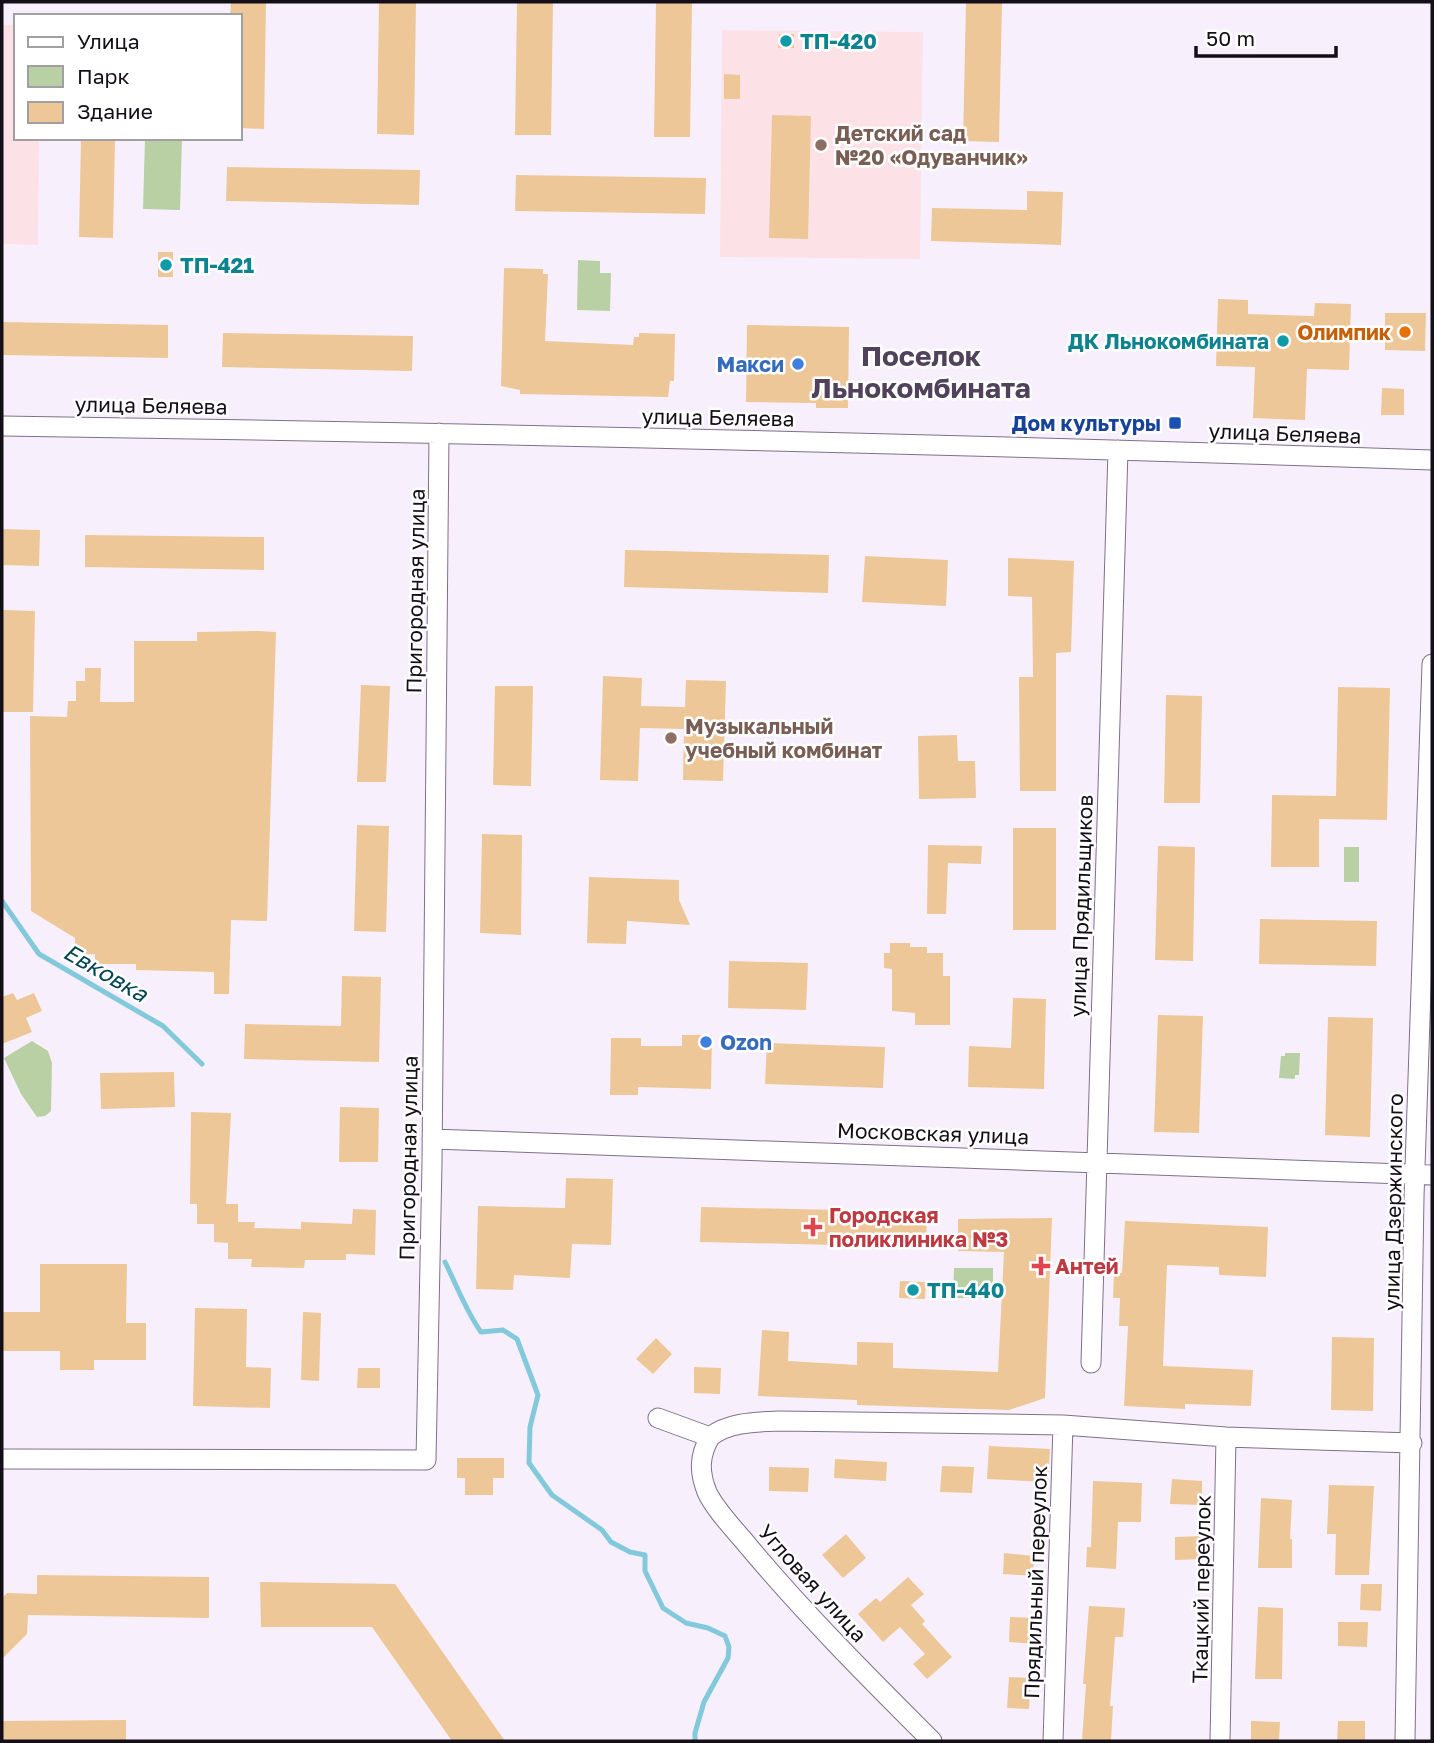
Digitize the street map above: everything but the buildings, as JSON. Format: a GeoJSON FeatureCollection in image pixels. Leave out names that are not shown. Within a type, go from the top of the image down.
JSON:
{"type":"FeatureCollection","features":[{"type":"Feature","properties":{"kind":"street","name":"улица Беляева"},"geometry":{"type":"LineString","coordinates":[[2,426],[439,433],[1432,460]]}},
{"type":"Feature","properties":{"kind":"street","name":"Пригородная улица"},"geometry":{"type":"LineString","coordinates":[[2,1459],[426,1460],[439,433]]}},
{"type":"Feature","properties":{"kind":"street","name":"улица Прядильщиков"},"geometry":{"type":"LineString","coordinates":[[1091,1363],[1118,450]]}},
{"type":"Feature","properties":{"kind":"street","name":"улица Дзержинского"},"geometry":{"type":"LineString","coordinates":[[1405,1741],[1412,1443],[1424,1175],[1432,664]]}},
{"type":"Feature","properties":{"kind":"street","name":"Московская улица"},"geometry":{"type":"LineString","coordinates":[[432,1139],[1424,1175]]}},
{"type":"Feature","properties":{"kind":"street"},"geometry":{"type":"LineString","coordinates":[[658,1418],[710,1437],[717,1431],[742,1424],[779,1420],[1063,1425],[1226,1437],[1412,1443]]}},
{"type":"Feature","properties":{"kind":"street","name":"Прядильный переулок"},"geometry":{"type":"LineString","coordinates":[[1053,1741],[1063,1425]]}},
{"type":"Feature","properties":{"kind":"street","name":"Угловая улица"},"geometry":{"type":"LineString","coordinates":[[710,1437],[702,1453],[700,1465],[708,1495],[783,1586],[848,1657],[932,1741]]}},
{"type":"Feature","properties":{"kind":"street","name":"Ткацкий переулок"},"geometry":{"type":"LineString","coordinates":[[1220,1741],[1226,1437]]}},
{"type":"Feature","properties":{"kind":"shaded area"},"geometry":{"type":"Polygon","coordinates":[[[2,25],[14,25],[14,140],[39,140],[38,245],[2,244],[2,25]]]}},
{"type":"Feature","properties":{"kind":"shaded area","name":"Детский сад №20 «Одуванчик»"},"geometry":{"type":"Polygon","coordinates":[[[722,30],[923,32],[920,259],[720,257],[722,30]]]}},
{"type":"Feature","properties":{"kind":"green space"},"geometry":{"type":"Polygon","coordinates":[[[145,140],[182,140],[180,210],[143,209],[145,140]]]}},
{"type":"Feature","properties":{"kind":"green space"},"geometry":{"type":"Polygon","coordinates":[[[578,260],[600,261],[600,273],[611,273],[610,311],[577,310],[578,260]]]}},
{"type":"Feature","properties":{"kind":"green space"},"geometry":{"type":"Polygon","coordinates":[[[1344,847],[1359,847],[1359,882],[1344,882],[1344,847]]]}},
{"type":"Feature","properties":{"kind":"green space"},"geometry":{"type":"Polygon","coordinates":[[[32,1041],[48,1051],[52,1063],[51,1111],[45,1116],[37,1117],[21,1094],[4,1058],[32,1041]]]}},
{"type":"Feature","properties":{"kind":"green space"},"geometry":{"type":"Polygon","coordinates":[[[1285,1053],[1300,1053],[1299,1075],[1295,1075],[1295,1079],[1279,1078],[1281,1056],[1285,1056],[1285,1053]]]}},
{"type":"Feature","properties":{"kind":"green space"},"geometry":{"type":"Polygon","coordinates":[[[954,1268],[993,1268],[993,1298],[953,1298],[954,1268]]]}},
{"type":"Feature","properties":{"kind":"waterway","name":"Евковка"},"geometry":{"type":"LineString","coordinates":[[2,901],[39,954],[163,1026],[202,1064]]}},
{"type":"Feature","properties":{"kind":"waterway","name":"Евковка"},"geometry":{"type":"LineString","coordinates":[[445,1262],[481,1332],[503,1330],[517,1339],[538,1395],[530,1427],[529,1463],[552,1495],[602,1530],[611,1542],[630,1552],[645,1555],[645,1571],[663,1608],[686,1623],[708,1628],[725,1636],[729,1647],[728,1658],[704,1702],[695,1741]]}},
{"type":"Feature","properties":{"kind":"place","name":"ТП-420"},"geometry":{"type":"Point","coordinates":[786,41]}},
{"type":"Feature","properties":{"kind":"place","name":"Детский сад №20 «Одуванчик»"},"geometry":{"type":"Point","coordinates":[821,145]}},
{"type":"Feature","properties":{"kind":"place","name":"ТП-421"},"geometry":{"type":"Point","coordinates":[166,265]}},
{"type":"Feature","properties":{"kind":"place","name":"Олимпик"},"geometry":{"type":"Point","coordinates":[1405,332]}},
{"type":"Feature","properties":{"kind":"place","name":"ДК Льнокомбината"},"geometry":{"type":"Point","coordinates":[1283,341]}},
{"type":"Feature","properties":{"kind":"place","name":"Макси"},"geometry":{"type":"Point","coordinates":[798,364]}},
{"type":"Feature","properties":{"kind":"place","name":"Дом культуры"},"geometry":{"type":"Point","coordinates":[1175,423]}},
{"type":"Feature","properties":{"kind":"place","name":"Музыкальный учебный комбинат"},"geometry":{"type":"Point","coordinates":[671,738]}},
{"type":"Feature","properties":{"kind":"place","name":"Ozon"},"geometry":{"type":"Point","coordinates":[706,1042]}},
{"type":"Feature","properties":{"kind":"place","name":"Городская поликлиника №3"},"geometry":{"type":"Point","coordinates":[813,1227]}},
{"type":"Feature","properties":{"kind":"place","name":"Антей"},"geometry":{"type":"Point","coordinates":[1041,1266]}},
{"type":"Feature","properties":{"kind":"place","name":"ТП-440"},"geometry":{"type":"Point","coordinates":[913,1290]}},
{"type":"Feature","properties":{"kind":"district","name":"Поселок Льнокомбината"},"geometry":{"type":"Point","coordinates":[921,371]}}]}
